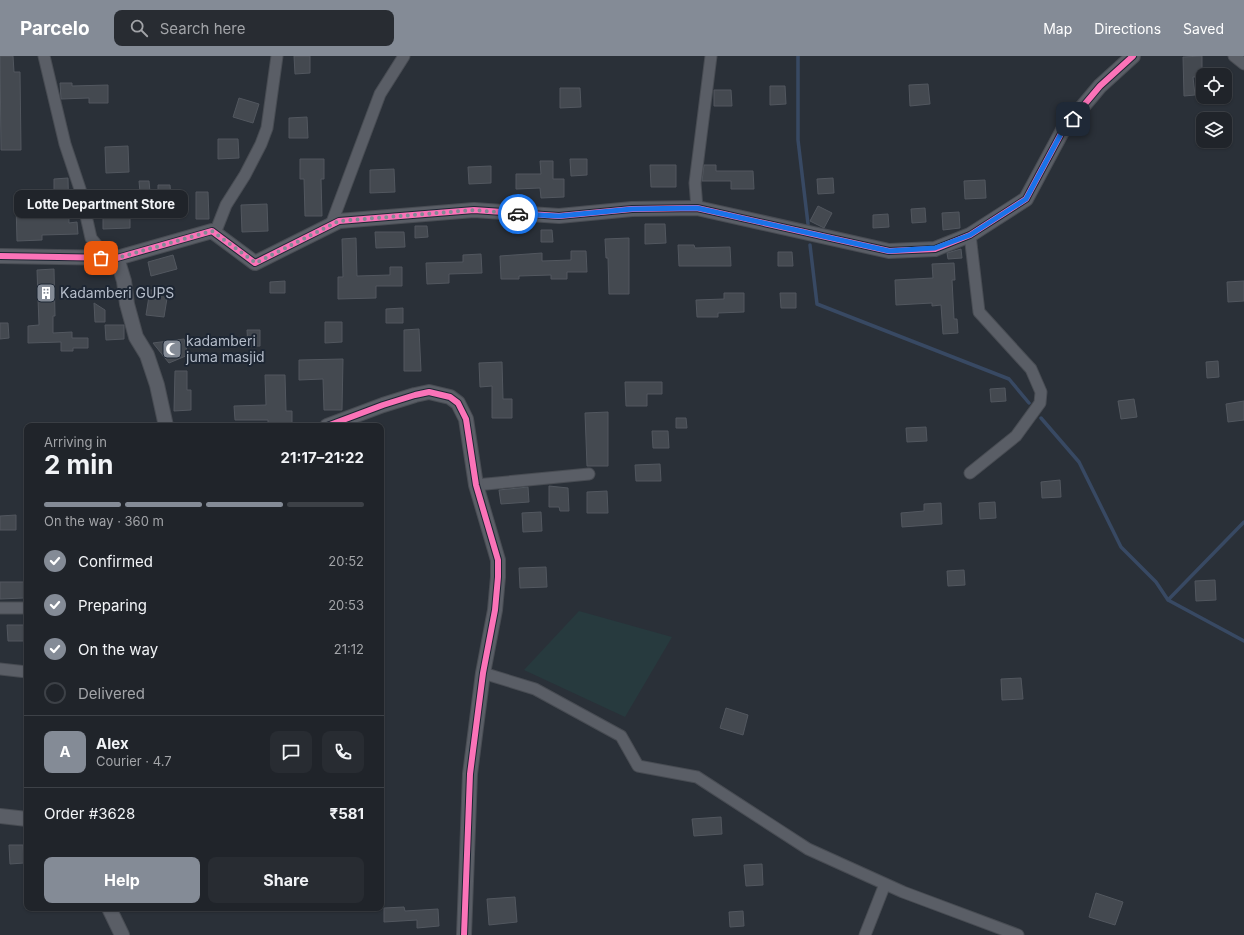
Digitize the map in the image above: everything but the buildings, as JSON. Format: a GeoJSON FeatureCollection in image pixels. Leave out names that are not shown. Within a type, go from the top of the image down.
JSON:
{"type":"FeatureCollection","features":[{"type":"Feature","properties":{"kind":"street"},"geometry":{"type":"LineString","coordinates":[[44,56],[65,144],[80,190],[91,238],[100,249],[117,258],[124,281],[127,304],[136,337],[146,355],[156,385],[164,423]]}},
{"type":"Feature","properties":{"kind":"street"},"geometry":{"type":"LineString","coordinates":[[215,233],[226,205],[245,175],[267,128],[277,56]]}},
{"type":"Feature","properties":{"kind":"street"},"geometry":{"type":"LineString","coordinates":[[331,225],[380,94],[404,56]]}},
{"type":"Feature","properties":{"kind":"street"},"geometry":{"type":"LineString","coordinates":[[697,208],[695,183],[711,56]]}},
{"type":"Feature","properties":{"kind":"street"},"geometry":{"type":"LineString","coordinates":[[0,256],[117,258],[212,231],[256,263],[339,221],[474,210],[559,216],[632,209],[697,208],[889,251],[935,248],[970,235],[1026,199],[1063,130],[1100,86],[1133,56]]}},
{"type":"Feature","properties":{"kind":"street"},"geometry":{"type":"LineString","coordinates":[[1234,56],[1244,64]]}},
{"type":"Feature","properties":{"kind":"street"},"geometry":{"type":"LineString","coordinates":[[970,235],[979,312],[1031,369],[1041,392],[1040,403],[1016,436],[970,473]]}},
{"type":"Feature","properties":{"kind":"street"},"geometry":{"type":"LineString","coordinates":[[336,423],[415,395],[429,392],[450,396],[458,403],[466,419],[476,485],[498,560],[498,571],[495,610],[483,673],[470,774],[464,935]]}},
{"type":"Feature","properties":{"kind":"street"},"geometry":{"type":"LineString","coordinates":[[476,485],[589,474]]}},
{"type":"Feature","properties":{"kind":"street"},"geometry":{"type":"LineString","coordinates":[[0,608],[24,608]]}},
{"type":"Feature","properties":{"kind":"street"},"geometry":{"type":"LineString","coordinates":[[0,668],[24,672]]}},
{"type":"Feature","properties":{"kind":"street"},"geometry":{"type":"LineString","coordinates":[[483,673],[535,689],[621,736],[638,766],[697,777],[808,848],[885,884],[1018,935]]}},
{"type":"Feature","properties":{"kind":"street"},"geometry":{"type":"LineString","coordinates":[[0,816],[24,819]]}},
{"type":"Feature","properties":{"kind":"street"},"geometry":{"type":"LineString","coordinates":[[865,935],[885,884]]}},
{"type":"Feature","properties":{"kind":"street"},"geometry":{"type":"LineString","coordinates":[[110,911],[122,935]]}},
{"type":"Feature","properties":{"kind":"green space"},"geometry":{"type":"Polygon","coordinates":[[[579,611],[672,637],[625,717],[524,670],[579,611]]]}},
{"type":"Feature","properties":{"kind":"waterway"},"geometry":{"type":"LineString","coordinates":[[798,56],[798,140],[808,224]]}},
{"type":"Feature","properties":{"kind":"waterway"},"geometry":{"type":"LineString","coordinates":[[810,245],[817,304],[1009,379],[1029,403]]}},
{"type":"Feature","properties":{"kind":"waterway"},"geometry":{"type":"LineString","coordinates":[[1041,418],[1079,462],[1121,547],[1156,582],[1168,600],[1244,522]]}},
{"type":"Feature","properties":{"kind":"waterway"},"geometry":{"type":"LineString","coordinates":[[1168,600],[1244,641]]}},
{"type":"Feature","properties":{"kind":"cycle path"},"geometry":{"type":"LineString","coordinates":[[0,256],[117,258],[212,231],[255,263],[339,221],[474,210],[559,216],[632,209],[697,208],[889,251],[935,249],[970,235],[1026,199],[1063,130],[1100,86],[1133,56]]}},
{"type":"Feature","properties":{"kind":"cycle path"},"geometry":{"type":"LineString","coordinates":[[335,423],[383,405],[429,392],[450,397],[458,403],[466,419],[476,485],[498,560],[498,577],[495,610],[483,673],[470,774],[464,935]]}},
{"type":"Feature","properties":{"kind":"way so far"},"geometry":{"type":"LineString","coordinates":[[101,258],[117,258],[212,231],[256,263],[339,221],[474,210],[518,214]]}},
{"type":"Feature","properties":{"kind":"place","name":"Lotte Department Store"},"geometry":{"type":"Point","coordinates":[101,258]}},
{"type":"Feature","properties":{"kind":"place","name":"Kadamberi GUPS"},"geometry":{"type":"Point","coordinates":[46,293]}},
{"type":"Feature","properties":{"kind":"place","name":"kadamberi juma masjid"},"geometry":{"type":"Point","coordinates":[172,349]}},
{"type":"Feature","properties":{"kind":"route"},"geometry":{"type":"LineString","coordinates":[[518,214],[559,216],[632,209],[697,208],[889,251],[935,248],[970,235],[1026,199],[1063,130],[1073,119]]}}]}
